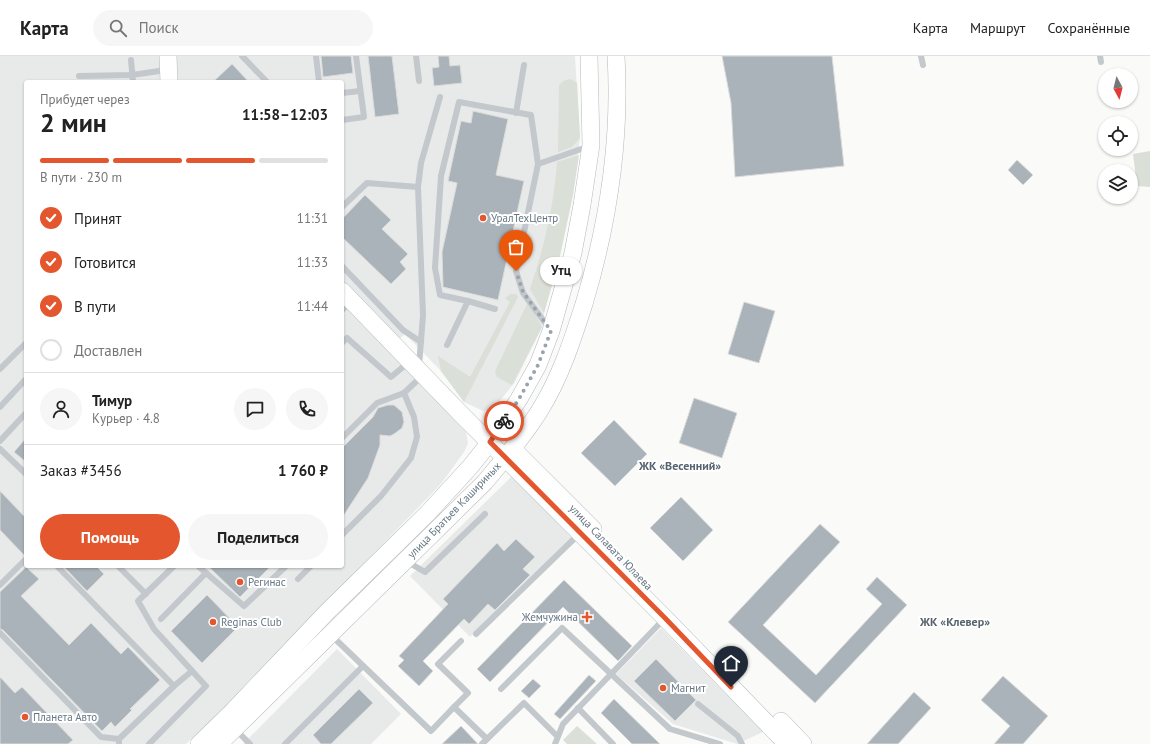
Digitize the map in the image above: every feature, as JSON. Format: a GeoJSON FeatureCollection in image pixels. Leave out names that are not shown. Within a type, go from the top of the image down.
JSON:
{"type":"FeatureCollection","features":[{"type":"Feature","properties":{"kind":"main road","name":"улица Братьев Кашириных"},"geometry":{"type":"LineString","coordinates":[[198,744],[231,712],[327,612],[427,514],[470,467],[493,438],[519,399],[538,365],[551,331],[573,253],[591,145],[589,56]]}},
{"type":"Feature","properties":{"kind":"main road","name":"улица Братьев Кашириных"},"geometry":{"type":"LineString","coordinates":[[219,744],[484,482],[509,453],[540,409],[562,367],[570,348],[596,264],[612,181],[616,125],[616,56]]}},
{"type":"Feature","properties":{"kind":"main road","name":"улица Салавата Юлаева"},"geometry":{"type":"LineString","coordinates":[[345,301],[418,368],[460,412],[493,438],[509,453],[580,532],[787,744]]}},
{"type":"Feature","properties":{"kind":"main road","name":"улица Салавата Юлаева"},"geometry":{"type":"LineString","coordinates":[[509,453],[544,478],[803,744]]}},
{"type":"Feature","properties":{"kind":"main road"},"geometry":{"type":"LineString","coordinates":[[378,563],[390,575]]}},
{"type":"Feature","properties":{"kind":"lane"},"geometry":{"type":"LineString","coordinates":[[242,56],[265,80]]}},
{"type":"Feature","properties":{"kind":"lane"},"geometry":{"type":"LineString","coordinates":[[316,56],[319,80]]}},
{"type":"Feature","properties":{"kind":"lane"},"geometry":{"type":"LineString","coordinates":[[344,120],[364,117],[356,56]]}},
{"type":"Feature","properties":{"kind":"lane"},"geometry":{"type":"LineString","coordinates":[[416,56],[420,81]]}},
{"type":"Feature","properties":{"kind":"lane"},"geometry":{"type":"LineString","coordinates":[[921,56],[923,65]]}},
{"type":"Feature","properties":{"kind":"lane"},"geometry":{"type":"LineString","coordinates":[[131,60],[133,80]]}},
{"type":"Feature","properties":{"kind":"lane"},"geometry":{"type":"LineString","coordinates":[[516,112],[524,65]]}},
{"type":"Feature","properties":{"kind":"lane"},"geometry":{"type":"LineString","coordinates":[[80,76],[132,75],[168,69]]}},
{"type":"Feature","properties":{"kind":"lane"},"geometry":{"type":"LineString","coordinates":[[344,93],[360,90]]}},
{"type":"Feature","properties":{"kind":"lane"},"geometry":{"type":"LineString","coordinates":[[344,436],[377,403],[404,393],[418,368],[423,315],[418,187],[421,163],[440,97]]}},
{"type":"Feature","properties":{"kind":"lane"},"geometry":{"type":"LineString","coordinates":[[496,308],[440,295],[435,268],[441,176],[460,102],[531,116],[538,164],[516,271],[523,292],[551,331]]}},
{"type":"Feature","properties":{"kind":"lane"},"geometry":{"type":"LineString","coordinates":[[538,164],[591,145]]}},
{"type":"Feature","properties":{"kind":"lane"},"geometry":{"type":"LineString","coordinates":[[344,205],[367,183],[418,187]]}},
{"type":"Feature","properties":{"kind":"lane"},"geometry":{"type":"LineString","coordinates":[[344,268],[403,330],[421,342]]}},
{"type":"Feature","properties":{"kind":"lane"},"geometry":{"type":"LineString","coordinates":[[447,345],[468,301]]}},
{"type":"Feature","properties":{"kind":"lane"},"geometry":{"type":"LineString","coordinates":[[344,341],[347,338],[391,377],[418,368]]}},
{"type":"Feature","properties":{"kind":"lane"},"geometry":{"type":"LineString","coordinates":[[0,369],[24,345]]}},
{"type":"Feature","properties":{"kind":"lane"},"geometry":{"type":"LineString","coordinates":[[0,407],[24,381]]}},
{"type":"Feature","properties":{"kind":"lane"},"geometry":{"type":"LineString","coordinates":[[344,533],[381,496],[410,458],[417,437],[414,417],[404,393]]}},
{"type":"Feature","properties":{"kind":"lane"},"geometry":{"type":"LineString","coordinates":[[0,441],[24,416]]}},
{"type":"Feature","properties":{"kind":"lane"},"geometry":{"type":"LineString","coordinates":[[0,449],[24,472]]}},
{"type":"Feature","properties":{"kind":"lane"},"geometry":{"type":"LineString","coordinates":[[405,560],[425,572],[485,514]]}},
{"type":"Feature","properties":{"kind":"lane"},"geometry":{"type":"LineString","coordinates":[[476,634],[580,532]]}},
{"type":"Feature","properties":{"kind":"lane"},"geometry":{"type":"LineString","coordinates":[[0,585],[24,561]]}},
{"type":"Feature","properties":{"kind":"lane"},"geometry":{"type":"LineString","coordinates":[[59,568],[174,686]]}},
{"type":"Feature","properties":{"kind":"lane"},"geometry":{"type":"LineString","coordinates":[[120,568],[146,594]]}},
{"type":"Feature","properties":{"kind":"lane"},"geometry":{"type":"LineString","coordinates":[[149,744],[205,685],[154,629],[138,601],[172,568]]}},
{"type":"Feature","properties":{"kind":"lane"},"geometry":{"type":"LineString","coordinates":[[200,568],[244,606],[286,568]]}},
{"type":"Feature","properties":{"kind":"lane"},"geometry":{"type":"LineString","coordinates":[[298,579],[309,568]]}},
{"type":"Feature","properties":{"kind":"lane"},"geometry":{"type":"LineString","coordinates":[[161,619],[206,573]]}},
{"type":"Feature","properties":{"kind":"lane"},"geometry":{"type":"LineString","coordinates":[[555,744],[563,724],[665,618]]}},
{"type":"Feature","properties":{"kind":"lane"},"geometry":{"type":"LineString","coordinates":[[501,689],[562,628],[670,729],[720,744]]}},
{"type":"Feature","properties":{"kind":"lane"},"geometry":{"type":"LineString","coordinates":[[0,633],[101,737],[119,742],[174,686],[192,671]]}},
{"type":"Feature","properties":{"kind":"lane"},"geometry":{"type":"LineString","coordinates":[[330,634],[431,731],[468,693],[438,664],[462,641]]}},
{"type":"Feature","properties":{"kind":"lane"},"geometry":{"type":"LineString","coordinates":[[285,744],[363,666]]}},
{"type":"Feature","properties":{"kind":"lane"},"geometry":{"type":"LineString","coordinates":[[454,707],[483,743],[524,703],[557,736]]}},
{"type":"Feature","properties":{"kind":"lane"},"geometry":{"type":"LineString","coordinates":[[698,704],[738,736],[742,744]]}},
{"type":"Feature","properties":{"kind":"lane"},"geometry":{"type":"LineString","coordinates":[[578,708],[613,744]]}},
{"type":"Feature","properties":{"kind":"lane"},"geometry":{"type":"LineString","coordinates":[[234,728],[250,744]]}},
{"type":"Feature","properties":{"kind":"shaded area"},"geometry":{"type":"Polygon","coordinates":[[[0,56],[162,56],[162,80],[24,80],[24,568],[344,568],[344,304],[466,432],[468,443],[464,452],[441,484],[234,698],[186,744],[0,744],[0,56]]]}},
{"type":"Feature","properties":{"kind":"shaded area"},"geometry":{"type":"Polygon","coordinates":[[[175,56],[575,56],[580,138],[573,195],[559,260],[544,313],[542,327],[515,382],[494,408],[483,411],[464,402],[441,371],[405,334],[398,340],[344,283],[344,80],[176,80],[175,56]]]}},
{"type":"Feature","properties":{"kind":"shaded area"},"geometry":{"type":"Polygon","coordinates":[[[571,79],[577,83],[580,138],[572,147],[558,152],[559,86],[564,81],[571,79]]]}},
{"type":"Feature","properties":{"kind":"shaded area"},"geometry":{"type":"Polygon","coordinates":[[[1150,151],[1150,187],[1138,186],[1138,164],[1134,164],[1133,156],[1138,156],[1138,153],[1150,151]]]}},
{"type":"Feature","properties":{"kind":"shaded area"},"geometry":{"type":"Polygon","coordinates":[[[579,155],[573,195],[559,260],[544,313],[530,289],[548,227],[556,178],[557,162],[579,155]]]}},
{"type":"Feature","properties":{"kind":"shaded area"},"geometry":{"type":"Polygon","coordinates":[[[510,294],[516,294],[518,297],[464,402],[441,371],[438,356],[470,377],[510,302],[505,298],[510,294]]]}},
{"type":"Feature","properties":{"kind":"shaded area"},"geometry":{"type":"Polygon","coordinates":[[[528,302],[542,327],[512,385],[497,377],[495,371],[528,302]]]}},
{"type":"Feature","properties":{"kind":"shaded area"},"geometry":{"type":"Polygon","coordinates":[[[512,476],[572,538],[470,637],[410,576],[512,476]]]}},
{"type":"Feature","properties":{"kind":"shaded area"},"geometry":{"type":"Polygon","coordinates":[[[661,628],[763,732],[737,744],[673,724],[616,674],[661,628]]]}},
{"type":"Feature","properties":{"kind":"shaded area"},"geometry":{"type":"Polygon","coordinates":[[[337,649],[401,714],[371,744],[243,744],[337,649]]]}},
{"type":"Feature","properties":{"kind":"shaded area"},"geometry":{"type":"Polygon","coordinates":[[[577,726],[597,744],[567,744],[563,740],[577,726]]]}},
{"type":"Feature","properties":{"kind":"building"},"geometry":{"type":"Polygon","coordinates":[[[321,56],[351,56],[353,73],[323,77],[321,56]]]}},
{"type":"Feature","properties":{"kind":"building"},"geometry":{"type":"Polygon","coordinates":[[[368,56],[392,56],[399,114],[375,117],[368,56]]]}},
{"type":"Feature","properties":{"kind":"building"},"geometry":{"type":"Polygon","coordinates":[[[438,56],[449,56],[450,66],[460,65],[462,83],[434,86],[432,68],[439,67],[438,56]]]}},
{"type":"Feature","properties":{"kind":"building"},"geometry":{"type":"Polygon","coordinates":[[[722,56],[832,56],[844,166],[735,177],[731,103],[722,56]]]}},
{"type":"Feature","properties":{"kind":"building"},"geometry":{"type":"Polygon","coordinates":[[[232,64],[247,80],[215,80],[232,64]]]}},
{"type":"Feature","properties":{"kind":"building","name":"УралТехЦентр"},"geometry":{"type":"Polygon","coordinates":[[[473,111],[508,119],[496,175],[524,181],[498,300],[443,287],[442,252],[457,183],[448,181],[461,121],[471,123],[473,111]]]}},
{"type":"Feature","properties":{"kind":"building"},"geometry":{"type":"Polygon","coordinates":[[[1017,160],[1033,175],[1023,185],[1008,170],[1017,160]]]}},
{"type":"Feature","properties":{"kind":"building"},"geometry":{"type":"Polygon","coordinates":[[[365,195],[391,220],[382,229],[408,254],[400,262],[406,269],[391,284],[344,239],[344,217],[365,195]]]}},
{"type":"Feature","properties":{"kind":"building"},"geometry":{"type":"Polygon","coordinates":[[[744,302],[775,311],[759,363],[728,354],[744,302]]]}},
{"type":"Feature","properties":{"kind":"building"},"geometry":{"type":"Polygon","coordinates":[[[694,398],[737,413],[722,458],[679,443],[694,398]]]}},
{"type":"Feature","properties":{"kind":"building"},"geometry":{"type":"Polygon","coordinates":[[[394,405],[402,412],[404,422],[402,428],[394,434],[390,436],[380,435],[380,445],[368,478],[344,515],[344,446],[373,417],[378,408],[394,405]]]}},
{"type":"Feature","properties":{"kind":"building"},"geometry":{"type":"Polygon","coordinates":[[[614,420],[647,454],[615,486],[581,453],[614,420]]]}},
{"type":"Feature","properties":{"kind":"building"},"geometry":{"type":"Polygon","coordinates":[[[24,440],[24,460],[14,452],[24,440]]]}},
{"type":"Feature","properties":{"kind":"building"},"geometry":{"type":"Polygon","coordinates":[[[0,491],[24,516],[24,555],[0,530],[0,491]]]}},
{"type":"Feature","properties":{"kind":"building"},"geometry":{"type":"Polygon","coordinates":[[[681,497],[713,530],[683,561],[650,528],[681,497]]]}},
{"type":"Feature","properties":{"kind":"building"},"geometry":{"type":"Polygon","coordinates":[[[820,524],[840,542],[763,625],[816,675],[882,604],[866,589],[877,577],[907,605],[815,703],[728,622],[820,524]]]}},
{"type":"Feature","properties":{"kind":"building"},"geometry":{"type":"Polygon","coordinates":[[[516,539],[535,557],[523,569],[530,575],[495,610],[488,604],[469,624],[464,619],[423,661],[433,671],[419,686],[398,666],[404,660],[399,656],[448,604],[443,599],[497,543],[504,551],[516,539]]]}},
{"type":"Feature","properties":{"kind":"building"},"geometry":{"type":"Polygon","coordinates":[[[25,568],[27,568],[39,579],[21,596],[69,645],[91,623],[121,654],[128,647],[160,680],[130,709],[132,710],[115,727],[111,722],[102,731],[3,630],[0,629],[0,592],[25,568]]]}},
{"type":"Feature","properties":{"kind":"building"},"geometry":{"type":"Polygon","coordinates":[[[65,568],[98,568],[104,574],[87,591],[65,568]]]}},
{"type":"Feature","properties":{"kind":"building","name":"Регинас"},"geometry":{"type":"Polygon","coordinates":[[[210,568],[269,568],[240,597],[210,568]]]}},
{"type":"Feature","properties":{"kind":"building"},"geometry":{"type":"Polygon","coordinates":[[[564,580],[632,646],[618,661],[563,607],[490,682],[477,669],[564,580]]]}},
{"type":"Feature","properties":{"kind":"building"},"geometry":{"type":"Polygon","coordinates":[[[207,595],[238,627],[202,663],[171,631],[207,595]]]}},
{"type":"Feature","properties":{"kind":"building"},"geometry":{"type":"Polygon","coordinates":[[[656,659],[696,700],[675,721],[634,681],[656,659]]]}},
{"type":"Feature","properties":{"kind":"building"},"geometry":{"type":"Polygon","coordinates":[[[589,675],[596,681],[560,719],[554,714],[589,675]]]}},
{"type":"Feature","properties":{"kind":"building"},"geometry":{"type":"Polygon","coordinates":[[[1003,676],[1048,716],[1023,744],[994,744],[1010,726],[981,700],[1003,676]]]}},
{"type":"Feature","properties":{"kind":"building","name":"Планета Авто"},"geometry":{"type":"Polygon","coordinates":[[[0,677],[15,693],[22,687],[73,740],[68,744],[0,744],[0,677]]]}},
{"type":"Feature","properties":{"kind":"building"},"geometry":{"type":"Polygon","coordinates":[[[533,679],[541,686],[529,698],[521,691],[533,679]]]}},
{"type":"Feature","properties":{"kind":"building"},"geometry":{"type":"Polygon","coordinates":[[[359,689],[373,703],[331,744],[321,744],[313,735],[359,689]]]}},
{"type":"Feature","properties":{"kind":"building"},"geometry":{"type":"Polygon","coordinates":[[[914,692],[931,708],[898,744],[867,744],[914,692]]]}},
{"type":"Feature","properties":{"kind":"building"},"geometry":{"type":"Polygon","coordinates":[[[614,699],[660,744],[632,744],[601,713],[614,699]]]}},
{"type":"Feature","properties":{"kind":"building"},"geometry":{"type":"Polygon","coordinates":[[[461,726],[478,744],[442,744],[461,726]]]}},
{"type":"Feature","properties":{"kind":"way so far"},"geometry":{"type":"LineString","coordinates":[[504,421],[519,399],[538,365],[551,331],[523,292],[516,271]]}},
{"type":"Feature","properties":{"kind":"place","name":"УралТехЦентр"},"geometry":{"type":"Point","coordinates":[483,218]}},
{"type":"Feature","properties":{"kind":"place","name":"Утц"},"geometry":{"type":"Point","coordinates":[516,271]}},
{"type":"Feature","properties":{"kind":"place","name":"Регинас"},"geometry":{"type":"Point","coordinates":[240,582]}},
{"type":"Feature","properties":{"kind":"place","name":"Жемчужина"},"geometry":{"type":"Point","coordinates":[587,617]}},
{"type":"Feature","properties":{"kind":"place","name":"Reginas Club"},"geometry":{"type":"Point","coordinates":[213,622]}},
{"type":"Feature","properties":{"kind":"place","name":"Магнит"},"geometry":{"type":"Point","coordinates":[663,688]}},
{"type":"Feature","properties":{"kind":"place","name":"Планета Авто"},"geometry":{"type":"Point","coordinates":[25,717]}},
{"type":"Feature","properties":{"kind":"district","name":"ЖК «Весенний»"},"geometry":{"type":"Point","coordinates":[680,466]}},
{"type":"Feature","properties":{"kind":"district","name":"ЖК «Клевер»"},"geometry":{"type":"Point","coordinates":[955,622]}},
{"type":"Feature","properties":{"kind":"route"},"geometry":{"type":"LineString","coordinates":[[504,421],[490,442],[665,618],[731,687]]}}]}
